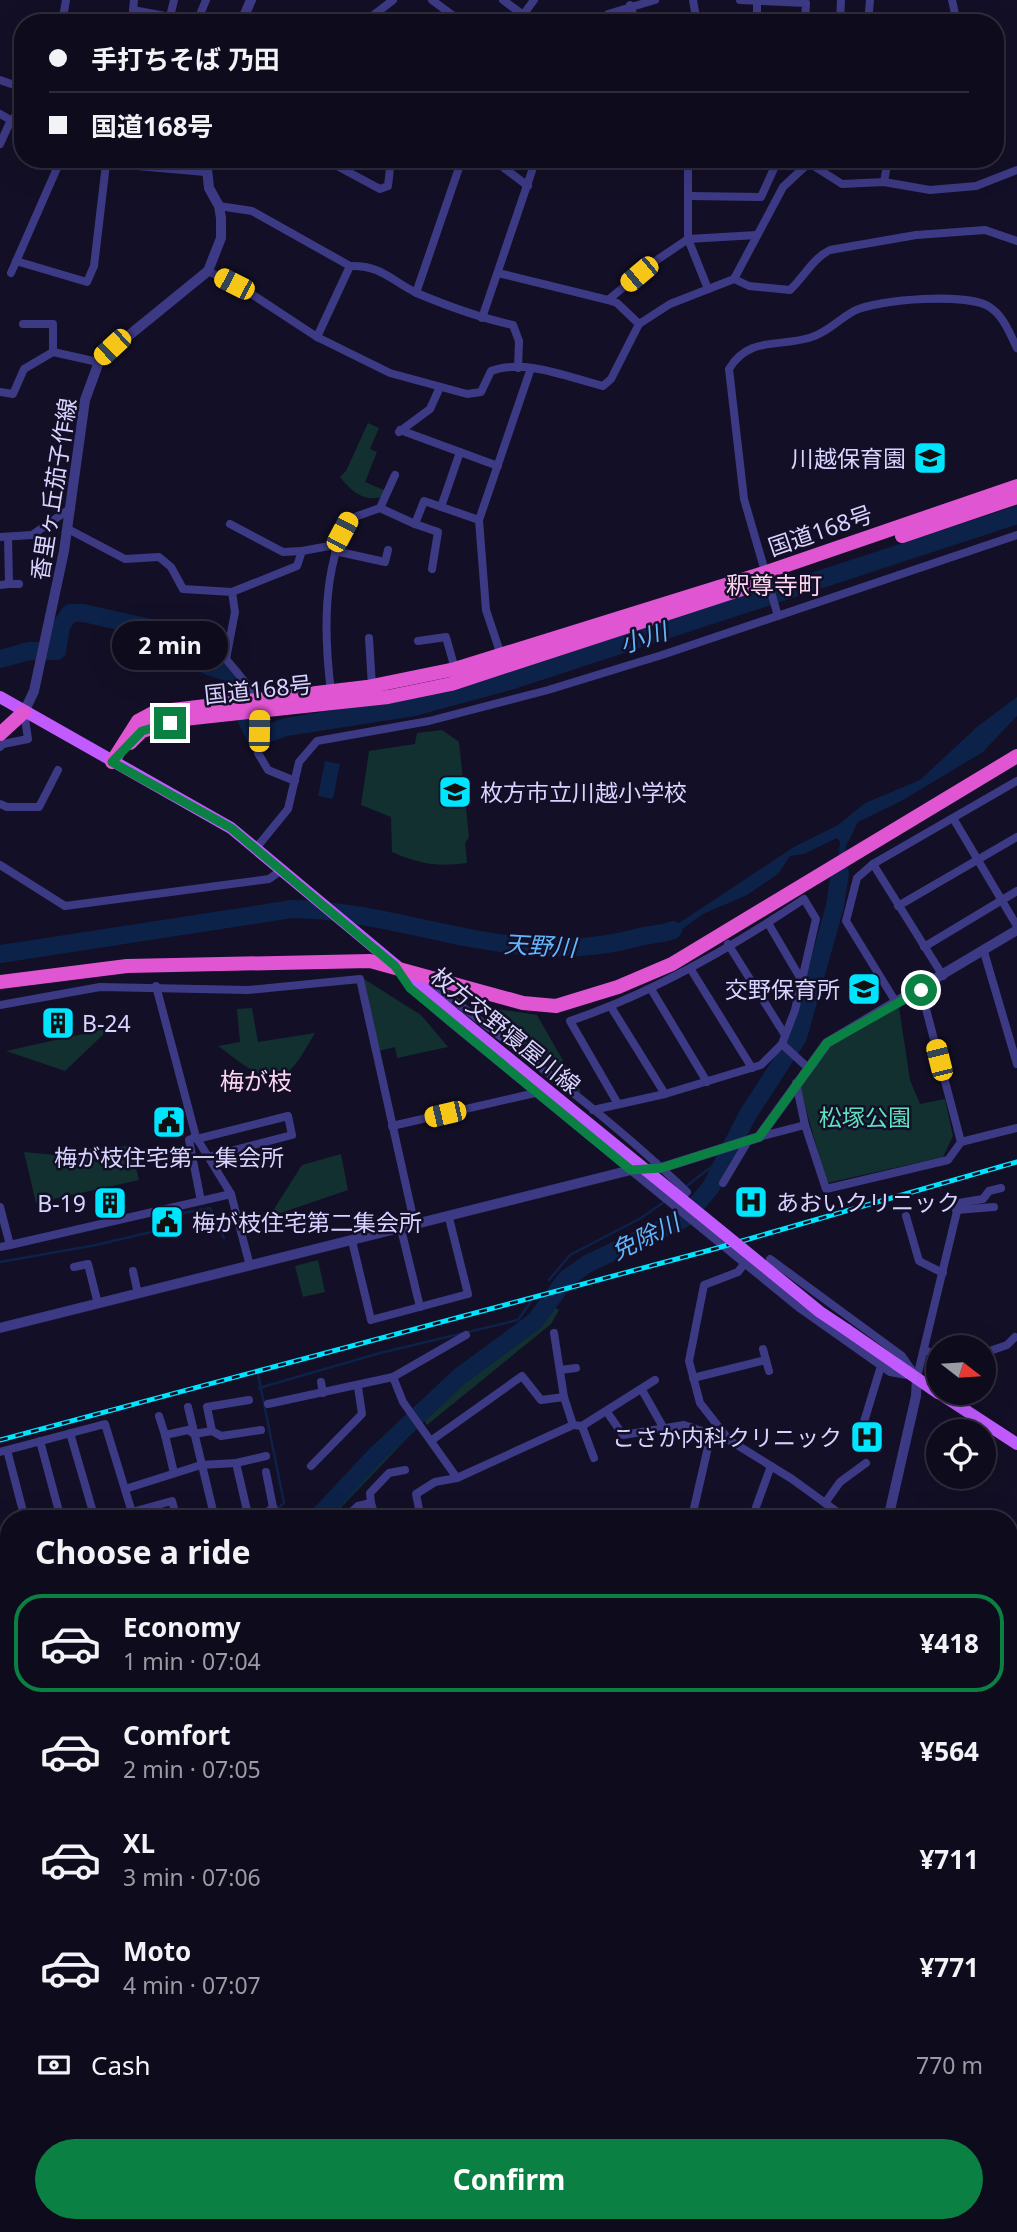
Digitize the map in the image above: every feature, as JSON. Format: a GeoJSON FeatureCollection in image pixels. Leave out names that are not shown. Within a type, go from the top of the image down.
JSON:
{"type":"FeatureCollection","features":[{"type":"Feature","properties":{"kind":"highway","name":"国道168号"},"geometry":{"type":"LineString","coordinates":[[259,705],[455,669],[766,578],[1017,486]]}},
{"type":"Feature","properties":{"kind":"highway","name":"国道168号"},"geometry":{"type":"LineString","coordinates":[[112,762],[138,721],[155,712],[388,697],[451,684],[1017,497]]}},
{"type":"Feature","properties":{"kind":"highway"},"geometry":{"type":"LineString","coordinates":[[0,725],[24,712]]}},
{"type":"Feature","properties":{"kind":"highway"},"geometry":{"type":"LineString","coordinates":[[0,734],[24,712]]}},
{"type":"Feature","properties":{"kind":"highway"},"geometry":{"type":"LineString","coordinates":[[0,982],[141,966],[291,963],[337,959],[395,966],[523,1003],[556,1006],[618,987],[672,964],[1017,756]]}},
{"type":"Feature","properties":{"kind":"main road","name":"枚方交野寝屋川線"},"geometry":{"type":"LineString","coordinates":[[0,697],[231,828],[257,847],[395,966],[820,1312],[926,1384]]}},
{"type":"Feature","properties":{"kind":"main road","name":"枚方交野寝屋川線"},"geometry":{"type":"LineString","coordinates":[[957,1405],[1017,1444]]}},
{"type":"Feature","properties":{"kind":"street"},"geometry":{"type":"LineString","coordinates":[[134,0],[133,10],[150,14]]}},
{"type":"Feature","properties":{"kind":"street"},"geometry":{"type":"LineString","coordinates":[[375,14],[393,0]]}},
{"type":"Feature","properties":{"kind":"street"},"geometry":{"type":"LineString","coordinates":[[432,0],[451,14]]}},
{"type":"Feature","properties":{"kind":"street"},"geometry":{"type":"LineString","coordinates":[[503,0],[522,14]]}},
{"type":"Feature","properties":{"kind":"street"},"geometry":{"type":"LineString","coordinates":[[608,14],[630,5],[655,0]]}},
{"type":"Feature","properties":{"kind":"street"},"geometry":{"type":"LineString","coordinates":[[740,0],[757,3],[806,1]]}},
{"type":"Feature","properties":{"kind":"street"},"geometry":{"type":"LineString","coordinates":[[757,3],[757,14]]}},
{"type":"Feature","properties":{"kind":"street"},"geometry":{"type":"LineString","coordinates":[[630,5],[633,14]]}},
{"type":"Feature","properties":{"kind":"street"},"geometry":{"type":"LineString","coordinates":[[0,114],[12,120]]}},
{"type":"Feature","properties":{"kind":"street"},"geometry":{"type":"LineString","coordinates":[[0,144],[14,116]]}},
{"type":"Feature","properties":{"kind":"street"},"geometry":{"type":"LineString","coordinates":[[11,273],[57,168]]}},
{"type":"Feature","properties":{"kind":"street"},"geometry":{"type":"LineString","coordinates":[[16,261],[87,282],[94,266],[106,168]]}},
{"type":"Feature","properties":{"kind":"street"},"geometry":{"type":"LineString","coordinates":[[156,168],[205,172]]}},
{"type":"Feature","properties":{"kind":"street"},"geometry":{"type":"LineString","coordinates":[[205,168],[209,188],[219,206],[220,238],[208,271],[247,290],[317,337],[390,373],[467,394],[481,392],[491,370],[504,366],[531,368],[603,386],[611,379],[639,324],[670,304],[734,279],[783,187],[803,168]]}},
{"type":"Feature","properties":{"kind":"street"},"geometry":{"type":"LineString","coordinates":[[341,168],[380,188],[388,186],[390,168]]}},
{"type":"Feature","properties":{"kind":"street"},"geometry":{"type":"LineString","coordinates":[[416,293],[459,168]]}},
{"type":"Feature","properties":{"kind":"street"},"geometry":{"type":"LineString","coordinates":[[504,168],[528,186]]}},
{"type":"Feature","properties":{"kind":"street"},"geometry":{"type":"LineString","coordinates":[[482,318],[533,168]]}},
{"type":"Feature","properties":{"kind":"street"},"geometry":{"type":"LineString","coordinates":[[690,168],[688,239],[708,289]]}},
{"type":"Feature","properties":{"kind":"street"},"geometry":{"type":"LineString","coordinates":[[689,195],[761,197],[774,168]]}},
{"type":"Feature","properties":{"kind":"street"},"geometry":{"type":"LineString","coordinates":[[820,168],[842,184],[884,182],[930,190],[976,186],[1017,170]]}},
{"type":"Feature","properties":{"kind":"street"},"geometry":{"type":"LineString","coordinates":[[884,182],[886,168]]}},
{"type":"Feature","properties":{"kind":"street"},"geometry":{"type":"LineString","coordinates":[[219,206],[252,211],[350,266],[366,266],[382,271],[416,293],[482,318],[513,325],[519,341],[518,368]]}},
{"type":"Feature","properties":{"kind":"street"},"geometry":{"type":"LineString","coordinates":[[734,279],[749,286],[790,290],[802,279],[819,255],[839,246],[893,238],[985,230],[1017,241]]}},
{"type":"Feature","properties":{"kind":"street"},"geometry":{"type":"LineString","coordinates":[[608,300],[654,262],[688,239],[757,235]]}},
{"type":"Feature","properties":{"kind":"street"},"geometry":{"type":"LineString","coordinates":[[317,337],[350,266]]}},
{"type":"Feature","properties":{"kind":"street","name":"香里ヶ丘茄子作線"},"geometry":{"type":"LineString","coordinates":[[24,712],[34,691],[45,642],[68,529],[85,400],[98,362],[125,336],[208,271]]}},
{"type":"Feature","properties":{"kind":"street"},"geometry":{"type":"LineString","coordinates":[[498,273],[617,303],[639,324]]}},
{"type":"Feature","properties":{"kind":"street"},"geometry":{"type":"LineString","coordinates":[[778,616],[744,499],[729,369],[737,356],[751,347],[811,338],[854,311],[872,305],[903,301],[970,300],[990,307],[1002,320],[1017,348]]}},
{"type":"Feature","properties":{"kind":"street"},"geometry":{"type":"LineString","coordinates":[[23,324],[53,324],[53,352]]}},
{"type":"Feature","properties":{"kind":"street"},"geometry":{"type":"LineString","coordinates":[[0,392],[13,394],[24,369],[53,352],[98,362]]}},
{"type":"Feature","properties":{"kind":"street"},"geometry":{"type":"LineString","coordinates":[[501,655],[486,610],[479,520],[531,368]]}},
{"type":"Feature","properties":{"kind":"street"},"geometry":{"type":"LineString","coordinates":[[440,387],[430,409],[399,432],[498,466]]}},
{"type":"Feature","properties":{"kind":"street"},"geometry":{"type":"LineString","coordinates":[[441,507],[460,452]]}},
{"type":"Feature","properties":{"kind":"street"},"geometry":{"type":"LineString","coordinates":[[380,508],[395,475]]}},
{"type":"Feature","properties":{"kind":"street"},"geometry":{"type":"LineString","coordinates":[[415,524],[424,501],[479,520]]}},
{"type":"Feature","properties":{"kind":"street"},"geometry":{"type":"LineString","coordinates":[[19,583],[4,585],[4,537],[32,535],[71,508]]}},
{"type":"Feature","properties":{"kind":"street"},"geometry":{"type":"LineString","coordinates":[[331,691],[326,626],[335,548],[349,519],[380,508],[438,532],[432,569]]}},
{"type":"Feature","properties":{"kind":"street"},"geometry":{"type":"LineString","coordinates":[[230,524],[283,552],[335,548],[386,562],[388,550]]}},
{"type":"Feature","properties":{"kind":"street"},"geometry":{"type":"LineString","coordinates":[[68,529],[78,531],[125,559],[159,557],[172,567],[183,589],[232,592],[297,566],[302,551]]}},
{"type":"Feature","properties":{"kind":"street"},"geometry":{"type":"LineString","coordinates":[[257,847],[288,809],[299,762],[317,741],[429,721],[535,694],[1017,535]]}},
{"type":"Feature","properties":{"kind":"street"},"geometry":{"type":"LineString","coordinates":[[232,592],[235,612],[226,659],[259,705],[258,753],[268,770],[295,780]]}},
{"type":"Feature","properties":{"kind":"street"},"geometry":{"type":"LineString","coordinates":[[418,641],[446,637],[455,669]]}},
{"type":"Feature","properties":{"kind":"street"},"geometry":{"type":"LineString","coordinates":[[369,638],[372,686]]}},
{"type":"Feature","properties":{"kind":"street"},"geometry":{"type":"LineString","coordinates":[[0,747],[29,739],[24,712]]}},
{"type":"Feature","properties":{"kind":"street"},"geometry":{"type":"LineString","coordinates":[[0,804],[7,807],[39,807],[58,771]]}},
{"type":"Feature","properties":{"kind":"street"},"geometry":{"type":"LineString","coordinates":[[897,1004],[846,921],[857,878],[873,864],[1017,781]]}},
{"type":"Feature","properties":{"kind":"street"},"geometry":{"type":"LineString","coordinates":[[723,1183],[750,1140],[827,1043],[921,990],[1017,930],[953,818]]}},
{"type":"Feature","properties":{"kind":"street"},"geometry":{"type":"LineString","coordinates":[[898,906],[1017,837]]}},
{"type":"Feature","properties":{"kind":"street"},"geometry":{"type":"LineString","coordinates":[[0,864],[65,906],[269,879],[283,869]]}},
{"type":"Feature","properties":{"kind":"street"},"geometry":{"type":"LineString","coordinates":[[873,864],[943,976]]}},
{"type":"Feature","properties":{"kind":"street"},"geometry":{"type":"LineString","coordinates":[[924,947],[1017,891]]}},
{"type":"Feature","properties":{"kind":"street"},"geometry":{"type":"LineString","coordinates":[[593,1110],[665,1094],[761,1065],[783,1039],[802,981],[816,919],[804,899],[768,923],[651,989],[570,1021],[618,1104]]}},
{"type":"Feature","properties":{"kind":"street"},"geometry":{"type":"LineString","coordinates":[[768,923],[802,981]]}},
{"type":"Feature","properties":{"kind":"street"},"geometry":{"type":"LineString","coordinates":[[728,944],[783,1039],[807,1067]]}},
{"type":"Feature","properties":{"kind":"street"},"geometry":{"type":"LineString","coordinates":[[984,952],[1015,1043],[1017,1064]]}},
{"type":"Feature","properties":{"kind":"street"},"geometry":{"type":"LineString","coordinates":[[395,966],[410,988],[744,1264],[843,1341],[890,1372],[917,1377]]}},
{"type":"Feature","properties":{"kind":"street"},"geometry":{"type":"LineString","coordinates":[[395,966],[439,988],[593,1110],[661,1168],[687,1192],[671,1206]]}},
{"type":"Feature","properties":{"kind":"street"},"geometry":{"type":"LineString","coordinates":[[690,968],[752,1068]]}},
{"type":"Feature","properties":{"kind":"street"},"geometry":{"type":"LineString","coordinates":[[0,1004],[100,987],[156,986],[248,990],[360,979],[415,1226]]}},
{"type":"Feature","properties":{"kind":"street"},"geometry":{"type":"LineString","coordinates":[[156,986],[197,1138],[231,1194],[250,1266]]}},
{"type":"Feature","properties":{"kind":"street"},"geometry":{"type":"LineString","coordinates":[[651,989],[707,1082]]}},
{"type":"Feature","properties":{"kind":"street"},"geometry":{"type":"LineString","coordinates":[[921,990],[961,1142]]}},
{"type":"Feature","properties":{"kind":"street"},"geometry":{"type":"LineString","coordinates":[[611,1007],[665,1094]]}},
{"type":"Feature","properties":{"kind":"street"},"geometry":{"type":"LineString","coordinates":[[796,1083],[805,1125],[826,1189],[948,1160],[961,1142],[1017,1128]]}},
{"type":"Feature","properties":{"kind":"street"},"geometry":{"type":"LineString","coordinates":[[392,1126],[535,1093]]}},
{"type":"Feature","properties":{"kind":"street"},"geometry":{"type":"LineString","coordinates":[[201,1201],[189,1140],[288,1116],[292,1135],[208,1157]]}},
{"type":"Feature","properties":{"kind":"street"},"geometry":{"type":"LineString","coordinates":[[0,1328],[449,1218],[631,1170],[661,1168],[805,1125]]}},
{"type":"Feature","properties":{"kind":"street"},"geometry":{"type":"LineString","coordinates":[[890,1510],[916,1396],[917,1377],[956,1210],[959,1203],[983,1199],[989,1191],[1001,1188]]}},
{"type":"Feature","properties":{"kind":"street"},"geometry":{"type":"LineString","coordinates":[[0,1247],[231,1194]]}},
{"type":"Feature","properties":{"kind":"street"},"geometry":{"type":"LineString","coordinates":[[0,1206],[10,1245]]}},
{"type":"Feature","properties":{"kind":"street"},"geometry":{"type":"LineString","coordinates":[[956,1210],[994,1207]]}},
{"type":"Feature","properties":{"kind":"street"},"geometry":{"type":"LineString","coordinates":[[906,1216],[919,1261],[943,1273]]}},
{"type":"Feature","properties":{"kind":"street"},"geometry":{"type":"LineString","coordinates":[[352,1241],[371,1320],[468,1294],[449,1218]]}},
{"type":"Feature","properties":{"kind":"street"},"geometry":{"type":"LineString","coordinates":[[401,1230],[420,1307]]}},
{"type":"Feature","properties":{"kind":"street"},"geometry":{"type":"LineString","coordinates":[[769,1259],[902,1356],[917,1377]]}},
{"type":"Feature","properties":{"kind":"street"},"geometry":{"type":"LineString","coordinates":[[74,1267],[88,1264],[98,1304]]}},
{"type":"Feature","properties":{"kind":"street"},"geometry":{"type":"LineString","coordinates":[[729,1440],[700,1403],[689,1361],[704,1285],[738,1272],[744,1264]]}},
{"type":"Feature","properties":{"kind":"street"},"geometry":{"type":"LineString","coordinates":[[133,1270],[138,1294]]}},
{"type":"Feature","properties":{"kind":"street"},"geometry":{"type":"LineString","coordinates":[[554,1333],[564,1397],[594,1458]]}},
{"type":"Feature","properties":{"kind":"street"},"geometry":{"type":"LineString","coordinates":[[268,1404],[358,1387],[393,1377],[436,1347],[466,1335]]}},
{"type":"Feature","properties":{"kind":"street"},"geometry":{"type":"LineString","coordinates":[[996,1350],[1015,1337]]}},
{"type":"Feature","properties":{"kind":"street"},"geometry":{"type":"LineString","coordinates":[[763,1349],[769,1371]]}},
{"type":"Feature","properties":{"kind":"street"},"geometry":{"type":"LineString","coordinates":[[693,1378],[766,1360]]}},
{"type":"Feature","properties":{"kind":"street"},"geometry":{"type":"LineString","coordinates":[[863,1425],[881,1366]]}},
{"type":"Feature","properties":{"kind":"street"},"geometry":{"type":"LineString","coordinates":[[561,1370],[576,1368]]}},
{"type":"Feature","properties":{"kind":"street"},"geometry":{"type":"LineString","coordinates":[[432,1440],[522,1376],[541,1400],[564,1397]]}},
{"type":"Feature","properties":{"kind":"street"},"geometry":{"type":"LineString","coordinates":[[393,1377],[410,1410],[457,1478]]}},
{"type":"Feature","properties":{"kind":"street"},"geometry":{"type":"LineString","coordinates":[[418,1510],[413,1494],[435,1482],[457,1478],[578,1426],[607,1412],[655,1380]]}},
{"type":"Feature","properties":{"kind":"street"},"geometry":{"type":"LineString","coordinates":[[321,1382],[323,1393]]}},
{"type":"Feature","properties":{"kind":"street"},"geometry":{"type":"LineString","coordinates":[[311,1466],[362,1415],[358,1387]]}},
{"type":"Feature","properties":{"kind":"street"},"geometry":{"type":"LineString","coordinates":[[642,1390],[663,1427]]}},
{"type":"Feature","properties":{"kind":"street"},"geometry":{"type":"LineString","coordinates":[[212,1431],[207,1407],[249,1400]]}},
{"type":"Feature","properties":{"kind":"street"},"geometry":{"type":"LineString","coordinates":[[188,1407],[213,1510]]}},
{"type":"Feature","properties":{"kind":"street"},"geometry":{"type":"LineString","coordinates":[[607,1412],[623,1435],[684,1425],[729,1440],[835,1510]]}},
{"type":"Feature","properties":{"kind":"street"},"geometry":{"type":"LineString","coordinates":[[159,1416],[174,1474]]}},
{"type":"Feature","properties":{"kind":"street"},"geometry":{"type":"LineString","coordinates":[[22,1510],[4,1451],[106,1424],[131,1510]]}},
{"type":"Feature","properties":{"kind":"street"},"geometry":{"type":"LineString","coordinates":[[165,1435],[188,1430],[194,1434],[212,1431],[221,1436],[261,1430]]}},
{"type":"Feature","properties":{"kind":"street"},"geometry":{"type":"LineString","coordinates":[[70,1433],[92,1510]]}},
{"type":"Feature","properties":{"kind":"street"},"geometry":{"type":"LineString","coordinates":[[694,1510],[711,1434]]}},
{"type":"Feature","properties":{"kind":"street"},"geometry":{"type":"LineString","coordinates":[[40,1441],[59,1510]]}},
{"type":"Feature","properties":{"kind":"street"},"geometry":{"type":"LineString","coordinates":[[125,1489],[201,1465],[236,1463],[266,1456]]}},
{"type":"Feature","properties":{"kind":"street"},"geometry":{"type":"LineString","coordinates":[[236,1463],[247,1510]]}},
{"type":"Feature","properties":{"kind":"street"},"geometry":{"type":"LineString","coordinates":[[825,1503],[840,1482],[866,1463]]}},
{"type":"Feature","properties":{"kind":"street"},"geometry":{"type":"LineString","coordinates":[[756,1510],[771,1466]]}},
{"type":"Feature","properties":{"kind":"street"},"geometry":{"type":"LineString","coordinates":[[266,1472],[275,1510]]}},
{"type":"Feature","properties":{"kind":"street"},"geometry":{"type":"LineString","coordinates":[[373,1510],[370,1493],[389,1473],[400,1474]]}},
{"type":"Feature","properties":{"kind":"street"},"geometry":{"type":"LineString","coordinates":[[147,1510],[172,1501],[174,1510]]}},
{"type":"Feature","properties":{"kind":"street"},"geometry":{"type":"LineString","coordinates":[[354,1510],[371,1503]]}},
{"type":"Feature","properties":{"kind":"street"},"geometry":{"type":"LineString","coordinates":[[270,1510],[273,1507]]}},
{"type":"Feature","properties":{"kind":"green space"},"geometry":{"type":"Polygon","coordinates":[[[368,423],[379,428],[370,449],[377,452],[365,482],[384,490],[381,497],[375,498],[358,494],[340,477],[346,471],[368,423]]]}},
{"type":"Feature","properties":{"kind":"green space"},"geometry":{"type":"Polygon","coordinates":[[[442,730],[459,742],[469,837],[465,843],[467,863],[428,863],[392,852],[391,817],[361,805],[369,751],[415,744],[417,733],[442,730]]]}},
{"type":"Feature","properties":{"kind":"green space"},"geometry":{"type":"Polygon","coordinates":[[[364,979],[421,1015],[448,1047],[397,1058],[395,1047],[379,1051],[364,979]]]}},
{"type":"Feature","properties":{"kind":"green space"},"geometry":{"type":"Polygon","coordinates":[[[478,1006],[537,1015],[581,1092],[580,1093],[478,1006]]]}},
{"type":"Feature","properties":{"kind":"green space","name":"松塚公園"},"geometry":{"type":"Polygon","coordinates":[[[899,1007],[910,1080],[920,1104],[945,1099],[953,1136],[943,1157],[827,1183],[799,1085],[833,1043],[899,1007]]]}},
{"type":"Feature","properties":{"kind":"green space"},"geometry":{"type":"Polygon","coordinates":[[[252,1008],[258,1042],[315,1033],[297,1062],[281,1075],[272,1076],[252,1070],[218,1046],[240,1042],[237,1009],[252,1008]]]}},
{"type":"Feature","properties":{"kind":"green space"},"geometry":{"type":"Polygon","coordinates":[[[110,1028],[65,1071],[6,1051],[110,1028]]]}},
{"type":"Feature","properties":{"kind":"green space"},"geometry":{"type":"Polygon","coordinates":[[[131,1146],[139,1180],[36,1203],[24,1152],[65,1156],[84,1149],[131,1146]]]}},
{"type":"Feature","properties":{"kind":"green space"},"geometry":{"type":"Polygon","coordinates":[[[341,1154],[348,1190],[269,1217],[302,1165],[341,1154]]]}},
{"type":"Feature","properties":{"kind":"green space"},"geometry":{"type":"Polygon","coordinates":[[[318,1260],[325,1292],[303,1297],[295,1266],[318,1260]]]}},
{"type":"Feature","properties":{"kind":"green space"},"geometry":{"type":"Polygon","coordinates":[[[549,1304],[559,1310],[551,1324],[427,1425],[420,1415],[459,1379],[536,1321],[549,1304]]]}},
{"type":"Feature","properties":{"kind":"green space"},"geometry":{"type":"Polygon","coordinates":[[[411,1424],[415,1430],[339,1510],[327,1510],[368,1464],[411,1424]]]}},
{"type":"Feature","properties":{"kind":"water"},"geometry":{"type":"Polygon","coordinates":[[[1017,697],[1017,716],[983,752],[903,800],[858,822],[846,846],[843,877],[835,899],[840,842],[837,838],[804,854],[790,856],[778,874],[747,895],[703,914],[674,935],[654,940],[648,927],[670,929],[794,847],[838,825],[865,803],[920,780],[978,726],[1017,697]]]}},
{"type":"Feature","properties":{"kind":"water"},"geometry":{"type":"Polygon","coordinates":[[[325,761],[340,764],[333,799],[318,796],[325,761]]]}},
{"type":"Feature","properties":{"kind":"waterway","name":"小川"},"geometry":{"type":"LineString","coordinates":[[263,735],[286,727],[414,707],[513,680],[1017,515]]}},
{"type":"Feature","properties":{"kind":"waterway","name":"小川"},"geometry":{"type":"LineString","coordinates":[[0,659],[29,651],[57,651],[61,626],[70,613],[83,613],[186,636],[208,666],[233,674],[243,691]]}},
{"type":"Feature","properties":{"kind":"waterway","name":"小川"},"geometry":{"type":"LineString","coordinates":[[247,720],[254,735]]}},
{"type":"Feature","properties":{"kind":"waterway","name":"免除川"},"geometry":{"type":"LineString","coordinates":[[324,1510],[376,1455],[459,1377],[535,1321],[566,1279],[587,1264],[685,1218],[711,1187],[747,1116],[798,1037],[835,906],[840,873]]}},
{"type":"Feature","properties":{"kind":"waterway","name":"天野川"},"geometry":{"type":"LineString","coordinates":[[0,954],[292,909],[336,912],[463,937],[548,948],[591,946],[673,930]]}},
{"type":"Feature","properties":{"kind":"waterway"},"geometry":{"type":"LineString","coordinates":[[684,1188],[725,1156]]}},
{"type":"Feature","properties":{"kind":"waterway"},"geometry":{"type":"LineString","coordinates":[[549,1280],[570,1255],[641,1218],[664,1202]]}},
{"type":"Feature","properties":{"kind":"waterway"},"geometry":{"type":"LineString","coordinates":[[0,1262],[96,1245],[181,1225],[183,1213],[210,1208],[224,1238]]}},
{"type":"Feature","properties":{"kind":"waterway"},"geometry":{"type":"LineString","coordinates":[[259,1388],[380,1353],[518,1320],[532,1300]]}},
{"type":"Feature","properties":{"kind":"waterway"},"geometry":{"type":"LineString","coordinates":[[258,1374],[284,1503],[277,1509]]}},
{"type":"Feature","properties":{"kind":"railway"},"geometry":{"type":"LineString","coordinates":[[0,1440],[714,1249],[1017,1162]]}},
{"type":"Feature","properties":{"kind":"place","name":"川越保育園"},"geometry":{"type":"Point","coordinates":[930,458]}},
{"type":"Feature","properties":{"kind":"place","name":"枚方市立川越小学校"},"geometry":{"type":"Point","coordinates":[455,792]}},
{"type":"Feature","properties":{"kind":"place","name":"交野保育所"},"geometry":{"type":"Point","coordinates":[864,989]}},
{"type":"Feature","properties":{"kind":"place","name":"B-24"},"geometry":{"type":"Point","coordinates":[58,1023]}},
{"type":"Feature","properties":{"kind":"place","name":"梅が枝住宅第一集会所"},"geometry":{"type":"Point","coordinates":[169,1122]}},
{"type":"Feature","properties":{"kind":"place","name":"あおいクリニック"},"geometry":{"type":"Point","coordinates":[751,1202]}},
{"type":"Feature","properties":{"kind":"place","name":"B-19"},"geometry":{"type":"Point","coordinates":[110,1203]}},
{"type":"Feature","properties":{"kind":"place","name":"梅が枝住宅第二集会所"},"geometry":{"type":"Point","coordinates":[167,1222]}},
{"type":"Feature","properties":{"kind":"place","name":"こさか内科クリニック"},"geometry":{"type":"Point","coordinates":[867,1437]}},
{"type":"Feature","properties":{"kind":"district","name":"釈尊寺町"},"geometry":{"type":"Point","coordinates":[774,584]}},
{"type":"Feature","properties":{"kind":"district","name":"梅が枝"},"geometry":{"type":"Point","coordinates":[256,1080]}},
{"type":"Feature","properties":{"kind":"route"},"geometry":{"type":"LineString","coordinates":[[170,723],[142,731],[112,762],[231,828],[257,847],[395,966],[410,988],[631,1170],[661,1168],[759,1137],[822,1047],[921,990]]}}]}
